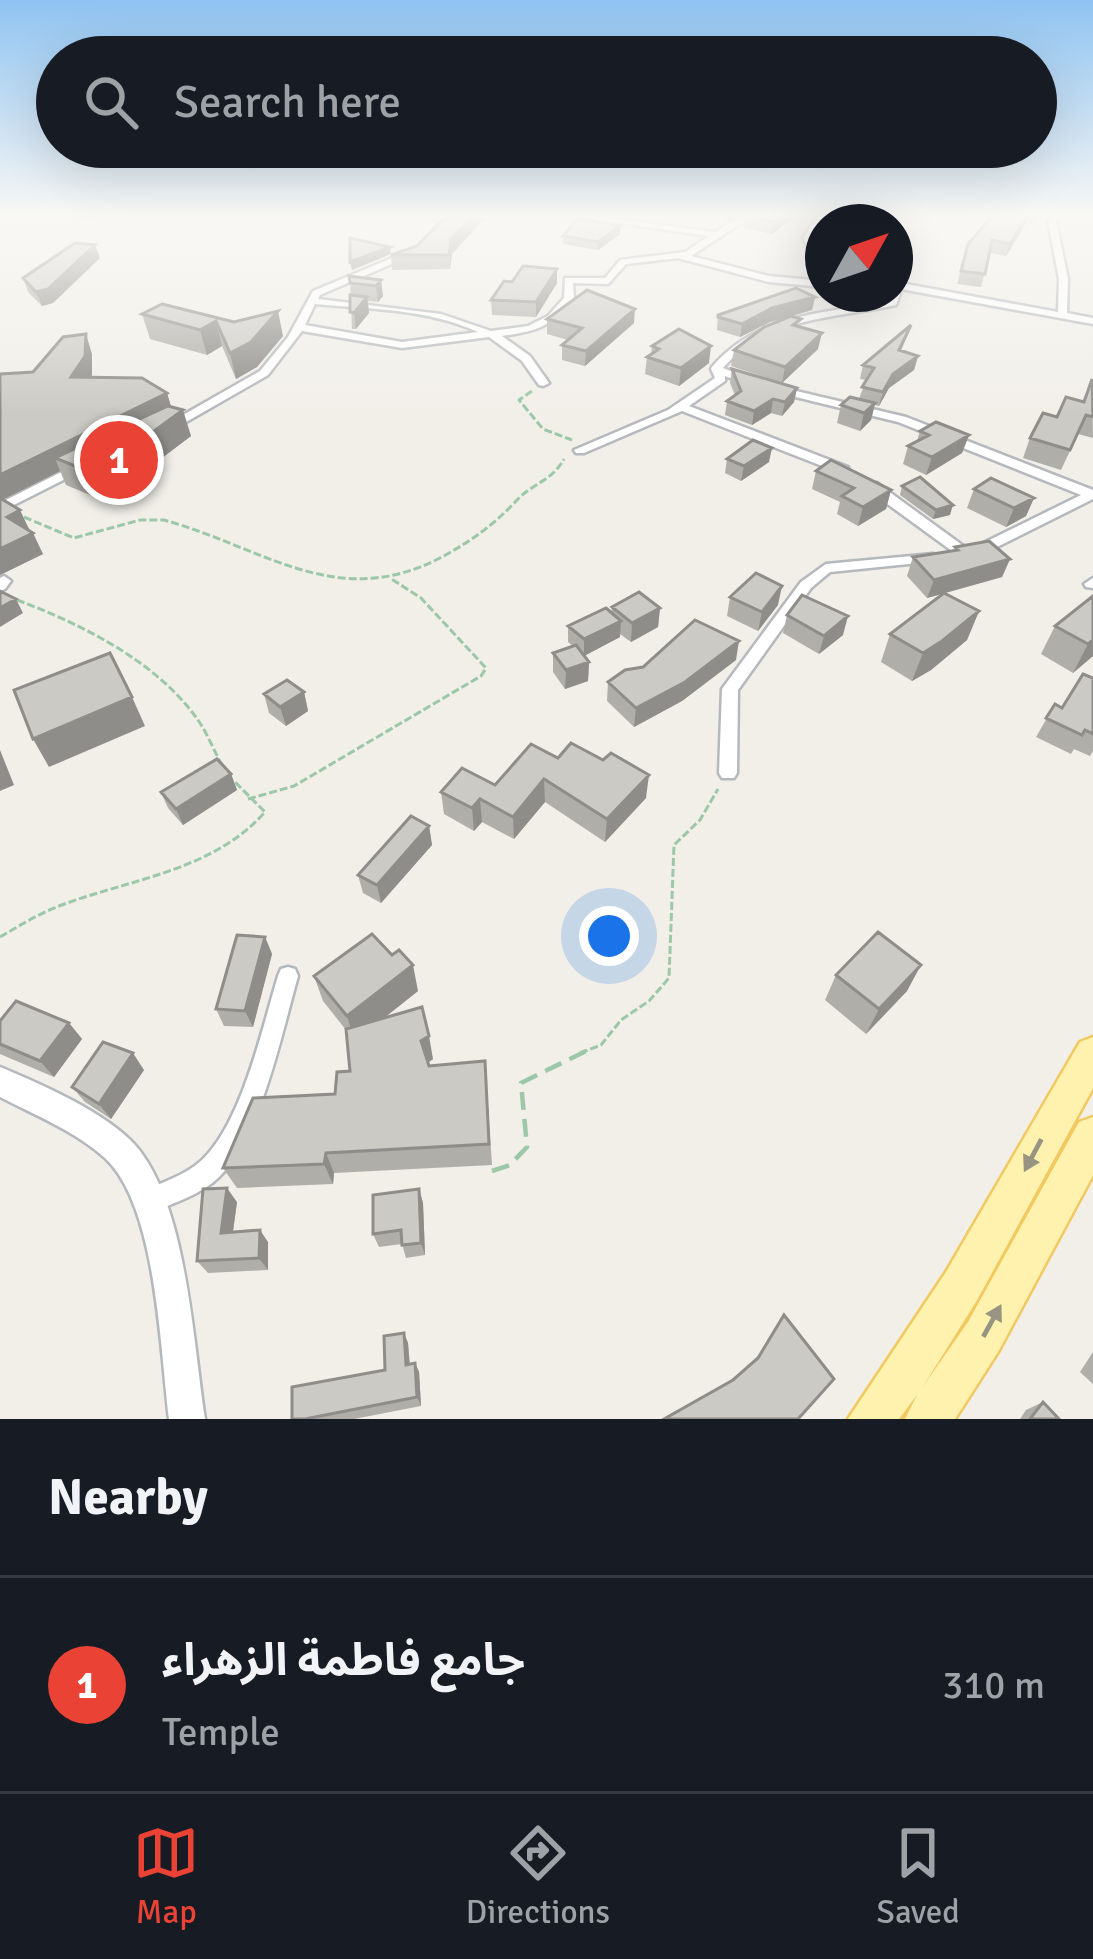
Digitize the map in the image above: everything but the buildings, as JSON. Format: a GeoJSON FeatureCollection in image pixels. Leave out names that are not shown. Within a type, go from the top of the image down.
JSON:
{"type":"FeatureCollection","features":[{"type":"Feature","properties":{"kind":"main road"},"geometry":{"type":"LineString","coordinates":[[872,1419],[913,1368],[1093,1054]]}},
{"type":"Feature","properties":{"kind":"main road"},"geometry":{"type":"LineString","coordinates":[[928,1419],[983,1337],[1093,1136]]}},
{"type":"Feature","properties":{"kind":"street"},"geometry":{"type":"LineString","coordinates":[[151,434],[264,373],[281,356],[311,301],[339,282]]}},
{"type":"Feature","properties":{"kind":"street"},"geometry":{"type":"LineString","coordinates":[[297,327],[402,345],[530,329],[552,318],[568,298],[568,282]]}},
{"type":"Feature","properties":{"kind":"street"},"geometry":{"type":"LineString","coordinates":[[1062,315],[1067,282]]}},
{"type":"Feature","properties":{"kind":"street"},"geometry":{"type":"LineString","coordinates":[[913,292],[1093,321]]}},
{"type":"Feature","properties":{"kind":"street"},"geometry":{"type":"LineString","coordinates":[[311,301],[412,314],[484,332],[524,353],[543,383]]}},
{"type":"Feature","properties":{"kind":"street"},"geometry":{"type":"LineString","coordinates":[[716,369],[728,352],[760,330],[849,312]]}},
{"type":"Feature","properties":{"kind":"street"},"geometry":{"type":"LineString","coordinates":[[586,448],[680,406],[721,379],[716,369]]}},
{"type":"Feature","properties":{"kind":"street"},"geometry":{"type":"LineString","coordinates":[[716,369],[762,387],[902,418],[1092,494]]}},
{"type":"Feature","properties":{"kind":"street"},"geometry":{"type":"LineString","coordinates":[[680,406],[849,472],[968,556]]}},
{"type":"Feature","properties":{"kind":"street"},"geometry":{"type":"LineString","coordinates":[[6,512],[97,458]]}},
{"type":"Feature","properties":{"kind":"street"},"geometry":{"type":"LineString","coordinates":[[728,773],[730,689],[806,586],[826,568],[968,556],[1092,494]]}},
{"type":"Feature","properties":{"kind":"street"},"geometry":{"type":"LineString","coordinates":[[152,1199],[199,1177],[228,1146],[260,1068],[288,976]]}},
{"type":"Feature","properties":{"kind":"street"},"geometry":{"type":"LineString","coordinates":[[0,1082],[106,1141],[127,1158],[152,1199],[187,1419]]}},
{"type":"Feature","properties":{"kind":"path"},"geometry":{"type":"LineString","coordinates":[[543,383],[535,374],[543,385],[519,400],[530,419],[586,448]]}},
{"type":"Feature","properties":{"kind":"path"},"geometry":{"type":"LineString","coordinates":[[6,512],[46,522],[61,535],[80,538],[157,519],[325,574],[366,581],[388,578],[459,548],[501,521],[520,496],[550,483],[564,459],[586,448]]}},
{"type":"Feature","properties":{"kind":"path"},"geometry":{"type":"LineString","coordinates":[[248,799],[294,786],[481,676],[486,668],[421,598],[388,578]]}},
{"type":"Feature","properties":{"kind":"path"},"geometry":{"type":"LineString","coordinates":[[0,937],[58,907],[144,881],[220,847],[265,812],[248,799],[194,714],[147,671],[83,624],[5,588]]}},
{"type":"Feature","properties":{"kind":"path"},"geometry":{"type":"LineString","coordinates":[[493,1171],[513,1166],[526,1151],[530,1134],[520,1100],[521,1082],[601,1045],[668,978],[674,845],[700,820],[728,773]]}},
{"type":"Feature","properties":{"kind":"place","name":"جامع فاطمة الزهراء"},"geometry":{"type":"Point","coordinates":[119,460]}}]}
